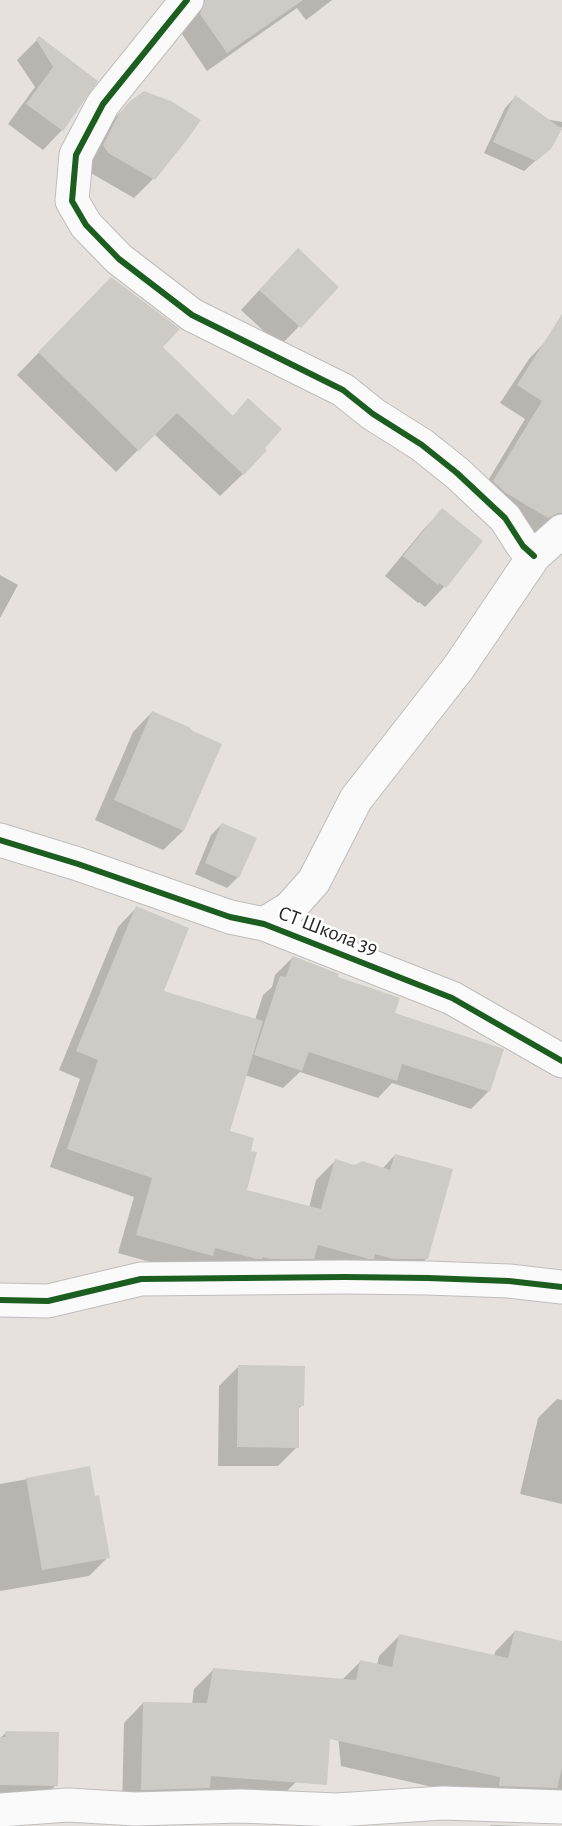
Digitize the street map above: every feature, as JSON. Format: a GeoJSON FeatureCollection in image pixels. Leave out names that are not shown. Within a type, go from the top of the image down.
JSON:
{"type":"FeatureCollection","features":[{"type":"Feature","properties":{"kind":"street"},"geometry":{"type":"LineString","coordinates":[[187,0],[103,104],[76,155],[72,201],[86,225],[119,259],[192,315],[343,390],[373,414],[422,445],[457,473],[505,518],[524,546],[534,556]]}},
{"type":"Feature","properties":{"kind":"street"},"geometry":{"type":"LineString","coordinates":[[264,924],[291,908],[314,881],[356,800],[459,667],[534,556],[562,531]]}},
{"type":"Feature","properties":{"kind":"street","name":"СТ Школа 39"},"geometry":{"type":"LineString","coordinates":[[0,840],[78,864],[230,917],[264,924],[452,998],[562,1061]]}},
{"type":"Feature","properties":{"kind":"street"},"geometry":{"type":"LineString","coordinates":[[0,1300],[48,1300],[141,1280],[428,1278],[509,1281],[562,1287]]}},
{"type":"Feature","properties":{"kind":"street"},"geometry":{"type":"LineString","coordinates":[[0,1810],[68,1805],[135,1809],[241,1806],[337,1810],[443,1803],[562,1807]]}},
{"type":"Feature","properties":{"kind":"building"},"geometry":{"type":"Polygon","coordinates":[[[205,0],[303,0],[227,53],[200,14],[205,0]]]}},
{"type":"Feature","properties":{"kind":"building"},"geometry":{"type":"Polygon","coordinates":[[[39,36],[98,81],[63,131],[26,104],[53,67],[36,39],[39,36]]]}},
{"type":"Feature","properties":{"kind":"building"},"geometry":{"type":"Polygon","coordinates":[[[144,91],[171,101],[201,120],[155,180],[108,153],[103,145],[119,114],[129,102],[144,91]]]}},
{"type":"Feature","properties":{"kind":"building"},"geometry":{"type":"Polygon","coordinates":[[[515,95],[562,129],[551,149],[536,161],[493,142],[515,95]]]}},
{"type":"Feature","properties":{"kind":"building"},"geometry":{"type":"Polygon","coordinates":[[[298,248],[339,287],[301,328],[259,290],[298,248]]]}},
{"type":"Feature","properties":{"kind":"building"},"geometry":{"type":"Polygon","coordinates":[[[111,277],[180,329],[163,347],[233,416],[248,398],[282,429],[265,448],[267,450],[244,475],[177,413],[139,451],[38,352],[111,277]]]}},
{"type":"Feature","properties":{"kind":"building"},"geometry":{"type":"Polygon","coordinates":[[[562,314],[562,513],[548,518],[506,493],[493,481],[542,401],[517,385],[562,314]]]}},
{"type":"Feature","properties":{"kind":"building"},"geometry":{"type":"Polygon","coordinates":[[[442,508],[483,541],[446,588],[439,583],[438,585],[403,556],[442,508]]]}},
{"type":"Feature","properties":{"kind":"building"},"geometry":{"type":"Polygon","coordinates":[[[152,711],[222,744],[184,831],[114,800],[152,711]]]}},
{"type":"Feature","properties":{"kind":"building"},"geometry":{"type":"Polygon","coordinates":[[[222,823],[257,838],[239,878],[205,863],[222,823]]]}},
{"type":"Feature","properties":{"kind":"building"},"geometry":{"type":"Polygon","coordinates":[[[136,906],[189,928],[164,991],[263,1021],[230,1131],[254,1138],[251,1151],[257,1152],[247,1190],[321,1209],[335,1159],[354,1165],[363,1161],[390,1170],[395,1154],[453,1169],[428,1259],[394,1259],[375,1254],[374,1259],[369,1259],[318,1245],[314,1259],[263,1257],[257,1259],[215,1248],[213,1256],[136,1235],[152,1178],[67,1149],[98,1060],[76,1051],[136,906]]]}},
{"type":"Feature","properties":{"kind":"building"},"geometry":{"type":"Polygon","coordinates":[[[293,956],[339,974],[338,977],[400,998],[395,1013],[504,1049],[490,1092],[402,1064],[397,1081],[309,1052],[302,1071],[254,1055],[280,976],[286,977],[293,956]]]}},
{"type":"Feature","properties":{"kind":"building"},"geometry":{"type":"Polygon","coordinates":[[[238,1365],[305,1366],[304,1406],[299,1406],[299,1448],[237,1447],[238,1365]]]}},
{"type":"Feature","properties":{"kind":"building"},"geometry":{"type":"Polygon","coordinates":[[[90,1466],[95,1496],[99,1495],[110,1558],[42,1570],[26,1478],[90,1466]]]}},
{"type":"Feature","properties":{"kind":"building"},"geometry":{"type":"Polygon","coordinates":[[[515,1630],[562,1641],[562,1768],[557,1788],[499,1786],[500,1777],[330,1739],[327,1785],[211,1776],[210,1788],[141,1790],[143,1702],[207,1703],[213,1668],[356,1680],[360,1660],[392,1667],[399,1634],[508,1658],[515,1630]]]}},
{"type":"Feature","properties":{"kind":"building"},"geometry":{"type":"Polygon","coordinates":[[[5,1731],[59,1732],[58,1786],[0,1785],[0,1737],[6,1737],[5,1731]]]}},
{"type":"Feature","properties":{"kind":"cycle path"},"geometry":{"type":"LineString","coordinates":[[187,0],[103,104],[76,155],[72,201],[86,225],[119,259],[192,315],[343,390],[373,414],[422,445],[457,473],[505,518],[523,546],[534,556]]}},
{"type":"Feature","properties":{"kind":"cycle path"},"geometry":{"type":"LineString","coordinates":[[0,840],[78,864],[230,917],[264,924],[452,998],[562,1061]]}},
{"type":"Feature","properties":{"kind":"cycle path"},"geometry":{"type":"LineString","coordinates":[[0,1300],[48,1301],[141,1279],[428,1278],[509,1281],[562,1287]]}}]}
